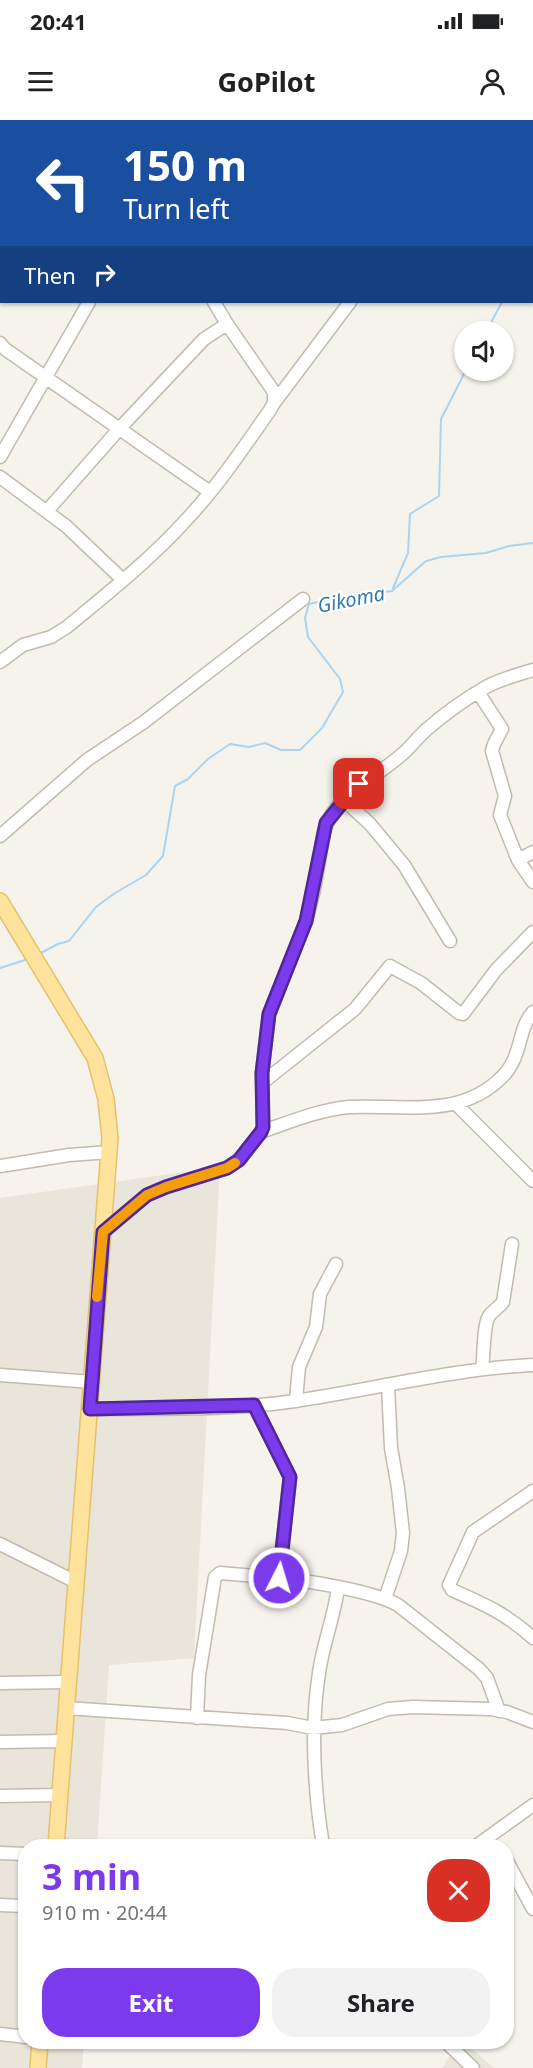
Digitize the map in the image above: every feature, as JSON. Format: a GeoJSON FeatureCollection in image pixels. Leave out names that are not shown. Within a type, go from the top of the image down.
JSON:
{"type":"FeatureCollection","features":[{"type":"Feature","properties":{"kind":"main road"},"geometry":{"type":"LineString","coordinates":[[0,902],[95,1058],[106,1099],[110,1138],[56,1839]]}},
{"type":"Feature","properties":{"kind":"main road"},"geometry":{"type":"LineString","coordinates":[[38,2068],[39,2049]]}},
{"type":"Feature","properties":{"kind":"street"},"geometry":{"type":"LineString","coordinates":[[0,457],[88,303]]}},
{"type":"Feature","properties":{"kind":"street"},"geometry":{"type":"LineString","coordinates":[[215,303],[274,392],[274,403]]}},
{"type":"Feature","properties":{"kind":"street"},"geometry":{"type":"LineString","coordinates":[[0,662],[23,645],[51,637],[67,627],[123,580],[183,523],[230,466],[349,303]]}},
{"type":"Feature","properties":{"kind":"street"},"geometry":{"type":"LineString","coordinates":[[47,511],[120,428],[204,339],[227,324]]}},
{"type":"Feature","properties":{"kind":"street"},"geometry":{"type":"LineString","coordinates":[[0,343],[5,349],[210,492]]}},
{"type":"Feature","properties":{"kind":"street"},"geometry":{"type":"LineString","coordinates":[[0,477],[47,511],[123,580]]}},
{"type":"Feature","properties":{"kind":"street"},"geometry":{"type":"LineString","coordinates":[[0,836],[87,760],[144,722],[303,598]]}},
{"type":"Feature","properties":{"kind":"street"},"geometry":{"type":"LineString","coordinates":[[103,1232],[147,1195],[227,1168],[239,1160],[261,1132],[263,1127],[262,1083],[269,1014],[306,921],[326,823],[359,784],[399,757],[426,730],[478,692],[498,681],[533,670]]}},
{"type":"Feature","properties":{"kind":"street"},"geometry":{"type":"LineString","coordinates":[[478,692],[502,729],[492,752],[505,796],[500,816],[518,860],[533,882]]}},
{"type":"Feature","properties":{"kind":"street"},"geometry":{"type":"LineString","coordinates":[[344,800],[370,824],[404,865],[450,941]]}},
{"type":"Feature","properties":{"kind":"street"},"geometry":{"type":"LineString","coordinates":[[518,860],[533,852]]}},
{"type":"Feature","properties":{"kind":"street"},"geometry":{"type":"LineString","coordinates":[[262,1083],[355,1009],[390,966],[421,983],[459,1013],[464,1014],[496,970],[533,932]]}},
{"type":"Feature","properties":{"kind":"street"},"geometry":{"type":"LineString","coordinates":[[261,1132],[318,1112],[349,1107],[432,1107],[456,1104],[470,1099],[500,1079],[510,1069],[533,1012]]}},
{"type":"Feature","properties":{"kind":"street"},"geometry":{"type":"LineString","coordinates":[[456,1104],[533,1181]]}},
{"type":"Feature","properties":{"kind":"street"},"geometry":{"type":"LineString","coordinates":[[0,1167],[69,1155],[110,1152]]}},
{"type":"Feature","properties":{"kind":"street"},"geometry":{"type":"LineString","coordinates":[[482,1369],[487,1322],[491,1313],[503,1302],[512,1244]]}},
{"type":"Feature","properties":{"kind":"street"},"geometry":{"type":"LineString","coordinates":[[296,1401],[299,1367],[316,1326],[320,1294],[336,1264]]}},
{"type":"Feature","properties":{"kind":"street"},"geometry":{"type":"LineString","coordinates":[[90,1409],[254,1405],[296,1401],[482,1369],[533,1365]]}},
{"type":"Feature","properties":{"kind":"street"},"geometry":{"type":"LineString","coordinates":[[0,1375],[92,1382]]}},
{"type":"Feature","properties":{"kind":"street"},"geometry":{"type":"LineString","coordinates":[[385,1599],[401,1551],[403,1533],[391,1448],[388,1386]]}},
{"type":"Feature","properties":{"kind":"street"},"geometry":{"type":"LineString","coordinates":[[254,1405],[290,1477],[279,1578]]}},
{"type":"Feature","properties":{"kind":"street"},"geometry":{"type":"LineString","coordinates":[[533,1491],[473,1532],[449,1585],[452,1590],[490,1606],[516,1622],[533,1638]]}},
{"type":"Feature","properties":{"kind":"street"},"geometry":{"type":"LineString","coordinates":[[0,1544],[76,1582]]}},
{"type":"Feature","properties":{"kind":"street"},"geometry":{"type":"LineString","coordinates":[[197,1718],[199,1675],[215,1577],[220,1573],[279,1578],[385,1599],[414,1615],[479,1670],[487,1678],[499,1711]]}},
{"type":"Feature","properties":{"kind":"street"},"geometry":{"type":"LineString","coordinates":[[322,1839],[315,1785],[313,1728],[318,1674],[338,1588]]}},
{"type":"Feature","properties":{"kind":"street"},"geometry":{"type":"LineString","coordinates":[[0,1683],[68,1682]]}},
{"type":"Feature","properties":{"kind":"street"},"geometry":{"type":"LineString","coordinates":[[66,1708],[287,1723],[313,1728],[342,1725],[388,1709],[413,1707],[499,1711],[533,1722]]}},
{"type":"Feature","properties":{"kind":"street"},"geometry":{"type":"LineString","coordinates":[[0,1742],[63,1741]]}},
{"type":"Feature","properties":{"kind":"street"},"geometry":{"type":"LineString","coordinates":[[0,1796],[59,1795]]}},
{"type":"Feature","properties":{"kind":"street"},"geometry":{"type":"LineString","coordinates":[[497,1839],[533,1805]]}},
{"type":"Feature","properties":{"kind":"street"},"geometry":{"type":"LineString","coordinates":[[0,1853],[18,1854]]}},
{"type":"Feature","properties":{"kind":"street"},"geometry":{"type":"LineString","coordinates":[[514,1875],[533,1910]]}},
{"type":"Feature","properties":{"kind":"street"},"geometry":{"type":"LineString","coordinates":[[0,1905],[18,1906]]}},
{"type":"Feature","properties":{"kind":"street"},"geometry":{"type":"LineString","coordinates":[[0,2034],[18,2036]]}},
{"type":"Feature","properties":{"kind":"street"},"geometry":{"type":"LineString","coordinates":[[453,2049],[473,2068]]}},
{"type":"Feature","properties":{"kind":"shaded area"},"geometry":{"type":"Polygon","coordinates":[[[220,1167],[194,1658],[109,1665],[97,1839],[18,1839],[18,2049],[83,2049],[82,2068],[0,2068],[0,1198],[220,1167]]]}},
{"type":"Feature","properties":{"kind":"shaded area"},"geometry":{"type":"Polygon","coordinates":[[[454,2049],[472,2049],[494,2068],[442,2068],[454,2049]]]}},
{"type":"Feature","properties":{"kind":"waterway"},"geometry":{"type":"LineString","coordinates":[[492,321],[501,303]]}},
{"type":"Feature","properties":{"kind":"waterway"},"geometry":{"type":"LineString","coordinates":[[393,588],[408,553],[410,514],[439,496],[441,419],[460,381]]}},
{"type":"Feature","properties":{"kind":"waterway","name":"Gikoma"},"geometry":{"type":"LineString","coordinates":[[39,954],[69,941],[96,907],[146,875],[163,856],[175,786],[188,779],[208,759],[230,744],[249,747],[265,743],[281,750],[300,750],[322,728],[343,692],[340,679],[308,637],[305,618],[309,604],[343,596],[392,591],[426,561],[441,557],[486,553],[509,546],[533,543]]}},
{"type":"Feature","properties":{"kind":"waterway","name":"Gikoma"},"geometry":{"type":"LineString","coordinates":[[0,968],[28,959]]}},
{"type":"Feature","properties":{"kind":"slow traffic"},"geometry":{"type":"LineString","coordinates":[[97,1297],[103,1232],[147,1195],[227,1168],[235,1163]]}},
{"type":"Feature","properties":{"kind":"route"},"geometry":{"type":"LineString","coordinates":[[279,1578],[290,1477],[254,1405],[90,1409],[103,1232],[147,1195],[227,1168],[239,1160],[261,1132],[263,1127],[262,1073],[269,1014],[306,921],[326,823],[359,784]]}}]}
